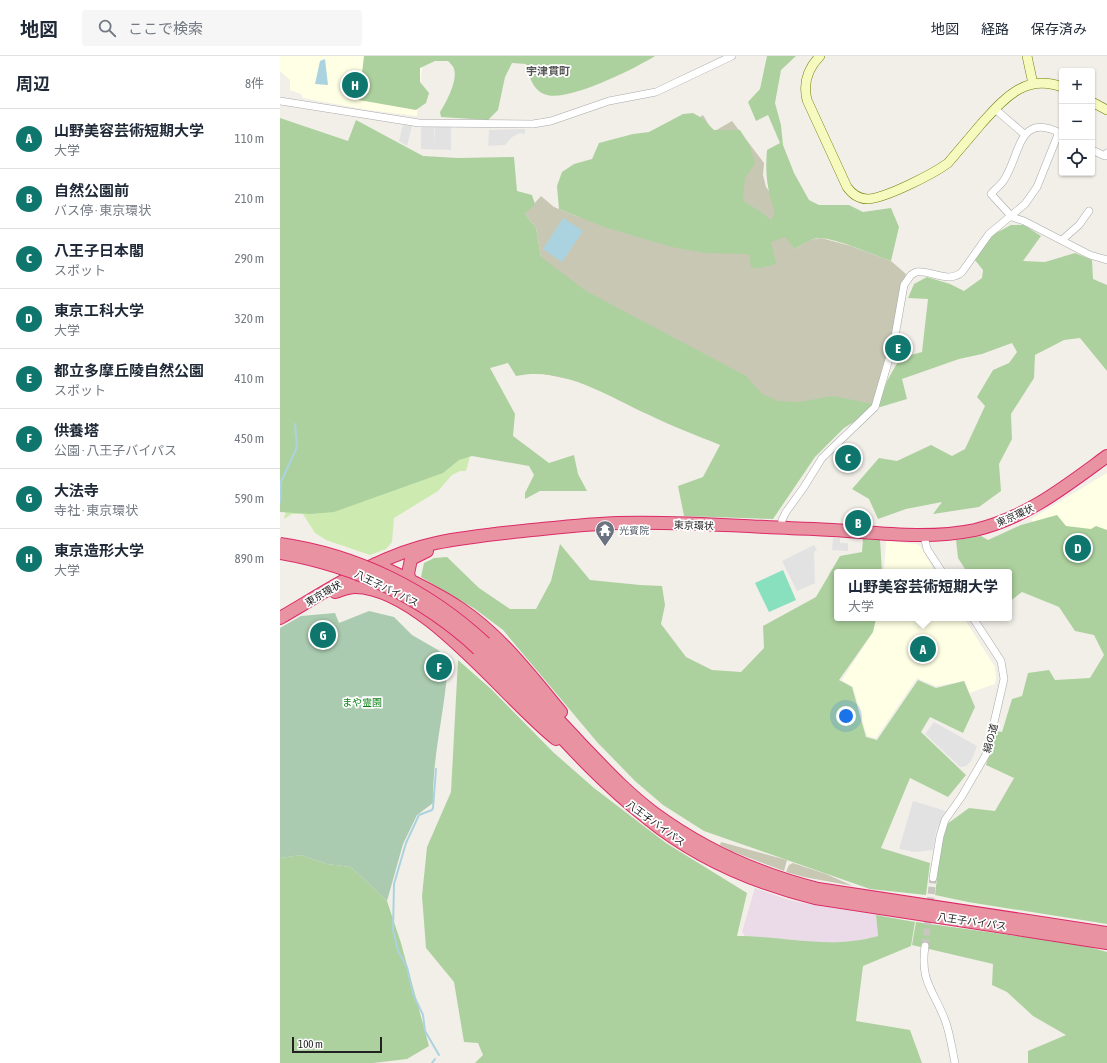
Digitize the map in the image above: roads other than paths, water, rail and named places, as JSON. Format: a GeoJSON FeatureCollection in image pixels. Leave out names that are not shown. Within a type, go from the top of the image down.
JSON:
{"type":"FeatureCollection","features":[{"type":"Feature","properties":{"kind":"highway","name":"東京環状"},"geometry":{"type":"LineString","coordinates":[[280,618],[370,567],[414,548],[451,540],[617,523],[781,528],[924,535],[974,530],[1012,518],[1048,498],[1107,456]]}},
{"type":"Feature","properties":{"kind":"highway"},"geometry":{"type":"LineString","coordinates":[[410,580],[408,574],[411,559],[451,540]]}},
{"type":"Feature","properties":{"kind":"highway","name":"八王子バイパス"},"geometry":{"type":"LineString","coordinates":[[280,544],[338,556],[382,574],[438,605],[456,618],[591,768],[623,798],[670,836],[724,866],[770,885],[815,898],[1107,943]]}},
{"type":"Feature","properties":{"kind":"highway","name":"八王子バイパス"},"geometry":{"type":"LineString","coordinates":[[280,553],[335,565],[395,590],[445,621],[481,646],[605,769],[653,812],[695,839],[744,865],[791,882],[847,895],[1107,933]]}},
{"type":"Feature","properties":{"kind":"highway"},"geometry":{"type":"LineString","coordinates":[[591,768],[540,727],[478,664],[433,624],[408,606],[380,592],[370,585],[366,579],[370,567],[410,580],[462,609],[493,636],[534,680],[605,769]]}},
{"type":"Feature","properties":{"kind":"highway"},"geometry":{"type":"LineString","coordinates":[[319,596],[354,587],[380,592]]}},
{"type":"Feature","properties":{"kind":"street"},"geometry":{"type":"LineString","coordinates":[[280,101],[419,123],[533,124],[551,121],[609,101],[656,92],[732,56]]}},
{"type":"Feature","properties":{"kind":"street"},"geometry":{"type":"LineString","coordinates":[[820,56],[813,64],[806,78],[805,88],[807,100],[847,187],[853,194],[861,198],[868,199],[879,196],[938,170],[948,162],[1011,93],[1033,84],[1059,86]]}},
{"type":"Feature","properties":{"kind":"street"},"geometry":{"type":"LineString","coordinates":[[1028,56],[1033,84]]}},
{"type":"Feature","properties":{"kind":"street"},"geometry":{"type":"LineString","coordinates":[[1095,104],[1107,110]]}},
{"type":"Feature","properties":{"kind":"street"},"geometry":{"type":"LineString","coordinates":[[995,109],[1024,134]]}},
{"type":"Feature","properties":{"kind":"street"},"geometry":{"type":"LineString","coordinates":[[1059,132],[1047,126],[1040,126],[1024,134],[1004,180],[991,194],[1012,217],[1062,240],[1090,255],[1107,260]]}},
{"type":"Feature","properties":{"kind":"street"},"geometry":{"type":"LineString","coordinates":[[781,528],[782,520],[786,512],[822,458],[874,407],[894,342],[902,293],[907,279],[911,274],[921,271],[944,277],[957,276],[981,242],[1012,217],[1025,204],[1036,187],[1059,137]]}},
{"type":"Feature","properties":{"kind":"street"},"geometry":{"type":"LineString","coordinates":[[1095,151],[1105,156],[1107,153]]}},
{"type":"Feature","properties":{"kind":"street"},"geometry":{"type":"LineString","coordinates":[[1062,240],[1079,225],[1090,211]]}},
{"type":"Feature","properties":{"kind":"street"},"geometry":{"type":"LineString","coordinates":[[924,535],[926,549],[940,569]]}},
{"type":"Feature","properties":{"kind":"street","name":"絹の道"},"geometry":{"type":"LineString","coordinates":[[933,878],[942,828],[945,820],[962,796],[987,753],[1004,679],[1001,661],[974,621]]}},
{"type":"Feature","properties":{"kind":"street"},"geometry":{"type":"LineString","coordinates":[[925,946],[922,964],[924,975],[945,1021],[955,1063]]}},
{"type":"Feature","properties":{"kind":"water"},"geometry":{"type":"Polygon","coordinates":[[[325,59],[328,85],[315,84],[320,61],[325,59]]]}},
{"type":"Feature","properties":{"kind":"water"},"geometry":{"type":"Polygon","coordinates":[[[563,218],[583,231],[562,262],[543,249],[563,218]]]}},
{"type":"Feature","properties":{"kind":"waterway"},"geometry":{"type":"LineString","coordinates":[[280,502],[281,482],[297,447],[295,424]]}},
{"type":"Feature","properties":{"kind":"waterway"},"geometry":{"type":"LineString","coordinates":[[436,769],[433,808],[432,810],[419,815],[406,843],[394,884],[393,930],[398,951],[407,967],[413,994],[423,1015],[425,1031],[439,1055]]}},
{"type":"Feature","properties":{"kind":"waterway"},"geometry":{"type":"LineString","coordinates":[[432,1063],[435,1059]]}},
{"type":"Feature","properties":{"kind":"tunnel"},"geometry":{"type":"LineString","coordinates":[[925,946],[933,878]]}},
{"type":"Feature","properties":{"kind":"place","name":"東京造形大学"},"geometry":{"type":"Point","coordinates":[355,85]}},
{"type":"Feature","properties":{"kind":"place","name":"都立多摩丘陵自然公園"},"geometry":{"type":"Point","coordinates":[898,348]}},
{"type":"Feature","properties":{"kind":"place","name":"八王子日本閣"},"geometry":{"type":"Point","coordinates":[848,458]}},
{"type":"Feature","properties":{"kind":"place","name":"自然公園前"},"geometry":{"type":"Point","coordinates":[858,523]}},
{"type":"Feature","properties":{"kind":"place","name":"光賓院"},"geometry":{"type":"Point","coordinates":[605,547]}},
{"type":"Feature","properties":{"kind":"place","name":"東京工科大学"},"geometry":{"type":"Point","coordinates":[1078,548]}},
{"type":"Feature","properties":{"kind":"place","name":"大法寺"},"geometry":{"type":"Point","coordinates":[323,635]}},
{"type":"Feature","properties":{"kind":"place","name":"山野美容芸術短期大学"},"geometry":{"type":"Point","coordinates":[923,649]}},
{"type":"Feature","properties":{"kind":"place","name":"供養塔"},"geometry":{"type":"Point","coordinates":[439,667]}},
{"type":"Feature","properties":{"kind":"district","name":"宇津貫町"},"geometry":{"type":"Point","coordinates":[548,71]}},
{"type":"Feature","properties":{"kind":"park label","name":"まや霊園"},"geometry":{"type":"Point","coordinates":[362,702]}}]}
